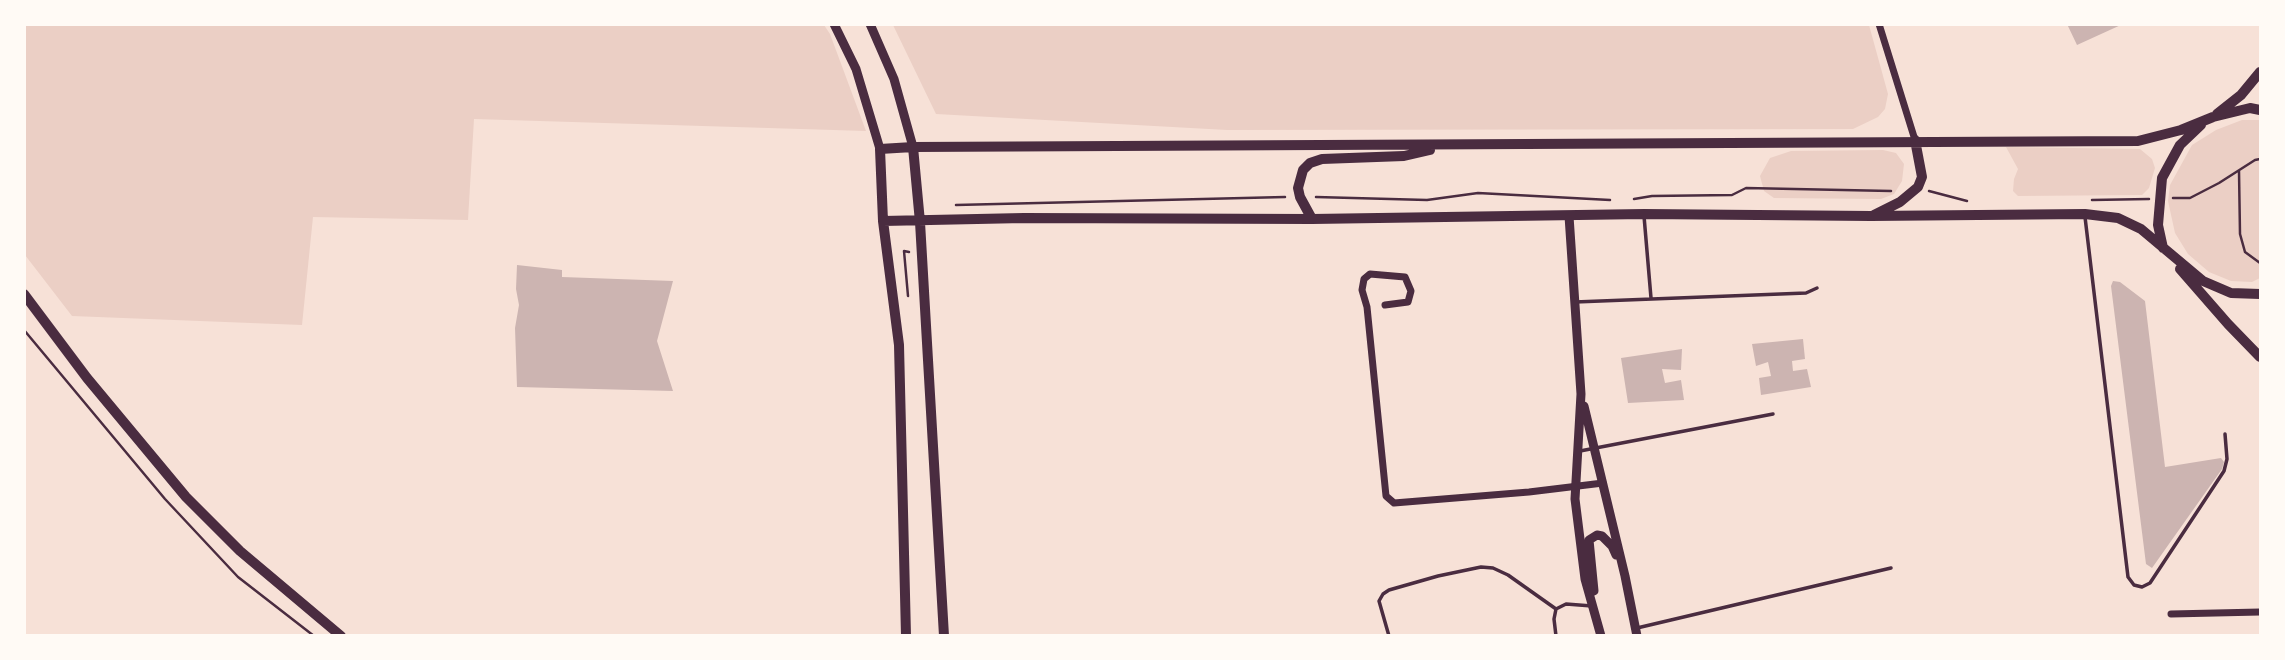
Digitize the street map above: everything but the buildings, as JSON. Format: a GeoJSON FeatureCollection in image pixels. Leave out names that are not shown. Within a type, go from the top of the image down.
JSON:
{"type":"FeatureCollection","features":[{"type":"Feature","properties":{"kind":"main road"},"geometry":{"type":"LineString","coordinates":[[2260,72],[2241,95],[2194,130],[2179,145],[2162,178],[2158,225],[2163,249],[2260,357]]}},
{"type":"Feature","properties":{"kind":"main road"},"geometry":{"type":"LineString","coordinates":[[906,635],[899,345],[883,221],[880,149],[1915,140],[2138,141],[2181,130],[2213,117],[2250,108],[2260,110]]}},
{"type":"Feature","properties":{"kind":"main road"},"geometry":{"type":"LineString","coordinates":[[1871,216],[1919,187],[1922,177],[1915,140]]}},
{"type":"Feature","properties":{"kind":"main road"},"geometry":{"type":"LineString","coordinates":[[1312,219],[1300,197],[1299,180],[1310,163],[1322,159],[1404,156],[1454,146]]}},
{"type":"Feature","properties":{"kind":"main road"},"geometry":{"type":"LineString","coordinates":[[913,147],[920,222],[944,635]]}},
{"type":"Feature","properties":{"kind":"main road"},"geometry":{"type":"LineString","coordinates":[[883,221],[1644,214],[2085,214],[2118,218],[2141,229],[2203,281],[2231,293],[2260,293]]}},
{"type":"Feature","properties":{"kind":"main road"},"geometry":{"type":"LineString","coordinates":[[24,294],[87,379],[187,496],[240,551],[341,635]]}},
{"type":"Feature","properties":{"kind":"street"},"geometry":{"type":"LineString","coordinates":[[835,24],[856,69],[880,149]]}},
{"type":"Feature","properties":{"kind":"street"},"geometry":{"type":"LineString","coordinates":[[870,24],[894,79],[913,147]]}},
{"type":"Feature","properties":{"kind":"street"},"geometry":{"type":"LineString","coordinates":[[1879,24],[1915,140]]}},
{"type":"Feature","properties":{"kind":"street"},"geometry":{"type":"LineString","coordinates":[[1569,216],[1581,394],[1576,486],[1579,539],[1585,579],[1601,635]]}},
{"type":"Feature","properties":{"kind":"street"},"geometry":{"type":"LineString","coordinates":[[1385,305],[1408,302],[1411,291],[1405,277],[1370,274],[1364,279],[1362,290],[1367,307],[1386,496],[1394,503],[1603,483]]}},
{"type":"Feature","properties":{"kind":"street"},"geometry":{"type":"LineString","coordinates":[[1581,394],[1636,632]]}},
{"type":"Feature","properties":{"kind":"street"},"geometry":{"type":"LineString","coordinates":[[1594,606],[1588,545],[1592,537],[1602,536],[1612,545],[1625,576]]}},
{"type":"Feature","properties":{"kind":"street"},"geometry":{"type":"LineString","coordinates":[[2171,614],[2260,612]]}},
{"type":"Feature","properties":{"kind":"lane"},"geometry":{"type":"LineString","coordinates":[[1644,214],[1651,298]]}},
{"type":"Feature","properties":{"kind":"lane"},"geometry":{"type":"LineString","coordinates":[[2085,214],[2128,577],[2134,585],[2142,587],[2150,583],[2224,471],[2227,459],[2225,434]]}},
{"type":"Feature","properties":{"kind":"lane"},"geometry":{"type":"LineString","coordinates":[[1574,302],[1806,293],[1817,288]]}},
{"type":"Feature","properties":{"kind":"lane"},"geometry":{"type":"LineString","coordinates":[[1578,452],[1773,414]]}},
{"type":"Feature","properties":{"kind":"lane"},"geometry":{"type":"LineString","coordinates":[[1389,635],[1379,601],[1383,594],[1426,579],[1481,567],[1493,568],[1508,575],[1556,609]]}},
{"type":"Feature","properties":{"kind":"lane"},"geometry":{"type":"LineString","coordinates":[[1636,632],[1891,568]]}},
{"type":"Feature","properties":{"kind":"lane"},"geometry":{"type":"LineString","coordinates":[[1556,609],[1566,604],[1594,606]]}},
{"type":"Feature","properties":{"kind":"lane"},"geometry":{"type":"LineString","coordinates":[[1556,609],[1556,635]]}},
{"type":"Feature","properties":{"kind":"path"},"geometry":{"type":"LineString","coordinates":[[2084,200],[2190,198],[2260,159]]}},
{"type":"Feature","properties":{"kind":"path"},"geometry":{"type":"LineString","coordinates":[[2239,171],[2240,234],[2245,252],[2260,263]]}},
{"type":"Feature","properties":{"kind":"path"},"geometry":{"type":"LineString","coordinates":[[1627,201],[1652,196],[1732,195],[1746,188],[1921,190],[1970,202]]}},
{"type":"Feature","properties":{"kind":"path"},"geometry":{"type":"LineString","coordinates":[[939,221],[945,207],[960,204],[1300,197],[1427,200],[1478,193],[1614,200]]}},
{"type":"Feature","properties":{"kind":"path"},"geometry":{"type":"LineString","coordinates":[[908,304],[904,251],[921,252]]}},
{"type":"Feature","properties":{"kind":"shaded area"},"geometry":{"type":"Polygon","coordinates":[[[25,24],[824,25],[830,34],[866,131],[474,119],[468,220],[313,217],[302,325],[72,316],[25,255],[25,24]]]}},
{"type":"Feature","properties":{"kind":"shaded area"},"geometry":{"type":"Polygon","coordinates":[[[893,25],[1869,25],[1888,94],[1885,109],[1878,117],[1853,129],[1227,130],[936,114],[893,25]]]}},
{"type":"Feature","properties":{"kind":"shaded area"},"geometry":{"type":"Polygon","coordinates":[[[2242,120],[2260,120],[2260,278],[2252,282],[2231,281],[2209,272],[2188,254],[2175,233],[2168,201],[2170,185],[2192,145],[2216,130],[2242,120]]]}},
{"type":"Feature","properties":{"kind":"shaded area"},"geometry":{"type":"Polygon","coordinates":[[[2006,147],[2140,149],[2152,159],[2155,168],[2149,188],[2142,195],[2018,196],[2013,191],[2018,169],[2006,147]]]}},
{"type":"Feature","properties":{"kind":"shaded area"},"geometry":{"type":"Polygon","coordinates":[[[1883,150],[1896,153],[1904,164],[1902,181],[1894,194],[1881,199],[1774,198],[1764,191],[1760,176],[1770,158],[1791,151],[1883,150]]]}}]}
